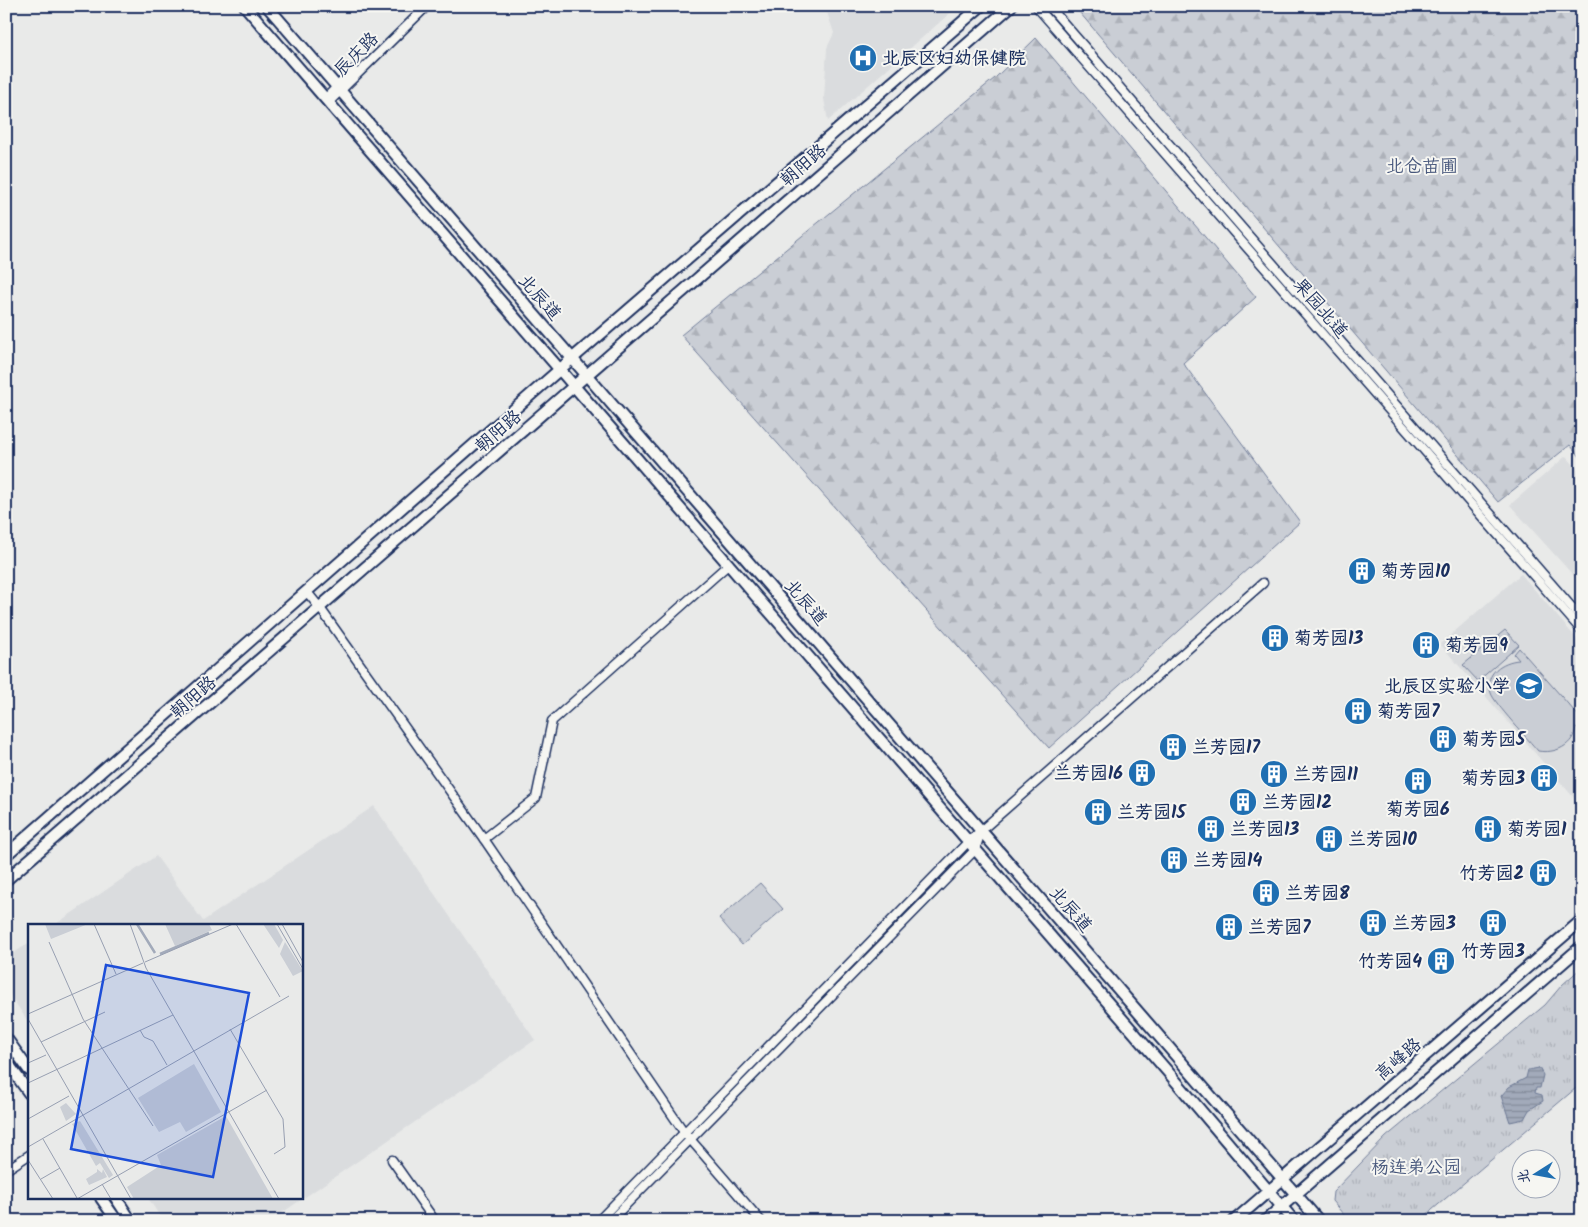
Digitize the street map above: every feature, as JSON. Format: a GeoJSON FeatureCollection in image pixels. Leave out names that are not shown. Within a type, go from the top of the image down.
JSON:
{"type":"FeatureCollection","features":[{"type":"Feature","properties":{"kind":"main road","name":"北辰道"},"geometry":{"type":"LineString","coordinates":[[245,6],[729,564],[1294,1221]]}},
{"type":"Feature","properties":{"kind":"main road","name":"北辰道"},"geometry":{"type":"LineString","coordinates":[[267,6],[1319,1221]]}},
{"type":"Feature","properties":{"kind":"main road","name":"朝阳路"},"geometry":{"type":"LineString","coordinates":[[6,855],[559,370],[981,6]]}},
{"type":"Feature","properties":{"kind":"main road","name":"朝阳路"},"geometry":{"type":"LineString","coordinates":[[6,880],[1011,6]]}},
{"type":"Feature","properties":{"kind":"main road","name":"高峰路"},"geometry":{"type":"LineString","coordinates":[[1234,1221],[1582,920]]}},
{"type":"Feature","properties":{"kind":"main road","name":"高峰路"},"geometry":{"type":"LineString","coordinates":[[1265,1221],[1582,946]]}},
{"type":"Feature","properties":{"kind":"main road"},"geometry":{"type":"LineString","coordinates":[[6,1038],[28,1069]]}},
{"type":"Feature","properties":{"kind":"main road"},"geometry":{"type":"LineString","coordinates":[[6,1061],[28,1092]]}},
{"type":"Feature","properties":{"kind":"main road"},"geometry":{"type":"LineString","coordinates":[[102,1200],[117,1221]]}},
{"type":"Feature","properties":{"kind":"main road"},"geometry":{"type":"LineString","coordinates":[[117,1200],[131,1221]]}},
{"type":"Feature","properties":{"kind":"street","name":"辰庆路"},"geometry":{"type":"LineString","coordinates":[[327,101],[419,6]]}},
{"type":"Feature","properties":{"kind":"street","name":"辰庆路"},"geometry":{"type":"LineString","coordinates":[[338,88],[427,6]]}},
{"type":"Feature","properties":{"kind":"street","name":"果园北道"},"geometry":{"type":"LineString","coordinates":[[1036,6],[1582,631]]}},
{"type":"Feature","properties":{"kind":"street","name":"果园北道"},"geometry":{"type":"LineString","coordinates":[[1049,6],[1582,619]]}},
{"type":"Feature","properties":{"kind":"street"},"geometry":{"type":"LineString","coordinates":[[484,839],[536,798],[552,721],[729,564]]}},
{"type":"Feature","properties":{"kind":"street"},"geometry":{"type":"LineString","coordinates":[[610,1221],[971,846],[982,830],[1262,584]]}},
{"type":"Feature","properties":{"kind":"street"},"geometry":{"type":"LineString","coordinates":[[307,592],[484,839],[684,1132],[761,1221]]}},
{"type":"Feature","properties":{"kind":"street"},"geometry":{"type":"LineString","coordinates":[[598,1221],[684,1132],[971,846]]}},
{"type":"Feature","properties":{"kind":"street"},"geometry":{"type":"LineString","coordinates":[[6,1170],[28,1156]]}},
{"type":"Feature","properties":{"kind":"street"},"geometry":{"type":"LineString","coordinates":[[392,1160],[434,1221]]}},
{"type":"Feature","properties":{"kind":"shaded area","name":"北辰区妇幼保健院"},"geometry":{"type":"Polygon","coordinates":[[[825,6],[958,6],[828,121],[824,99],[827,48],[834,33],[825,6]]]}},
{"type":"Feature","properties":{"kind":"shaded area"},"geometry":{"type":"Polygon","coordinates":[[[1566,456],[1582,474],[1582,585],[1510,505],[1566,456]]]}},
{"type":"Feature","properties":{"kind":"shaded area","name":"北辰区实验小学"},"geometry":{"type":"Polygon","coordinates":[[[1521,574],[1582,645],[1582,807],[1440,644],[1521,574]]]}},
{"type":"Feature","properties":{"kind":"shaded area"},"geometry":{"type":"Polygon","coordinates":[[[374,806],[535,1040],[302,1199],[302,924],[56,924],[156,856],[203,921],[374,806]]]}},
{"type":"Feature","properties":{"kind":"shaded area"},"geometry":{"type":"Polygon","coordinates":[[[28,944],[28,1022],[6,989],[6,958],[28,944]]]}},
{"type":"Feature","properties":{"kind":"shaded area"},"geometry":{"type":"Polygon","coordinates":[[[149,1200],[301,1200],[270,1221],[163,1221],[149,1200]]]}},
{"type":"Feature","properties":{"kind":"green space","name":"北仓苗圃"},"geometry":{"type":"Polygon","coordinates":[[[1074,6],[1582,6],[1582,459],[1570,445],[1498,502],[1074,6]]]}},
{"type":"Feature","properties":{"kind":"green space"},"geometry":{"type":"Polygon","coordinates":[[[1036,38],[1256,297],[1183,363],[1300,522],[1049,748],[681,335],[995,78],[1036,38]]]}},
{"type":"Feature","properties":{"kind":"green space"},"geometry":{"type":"Polygon","coordinates":[[[1505,630],[1519,645],[1478,681],[1463,665],[1505,630]]]}},
{"type":"Feature","properties":{"kind":"green space"},"geometry":{"type":"Polygon","coordinates":[[[1519,648],[1582,720],[1582,731],[1576,727],[1568,744],[1557,750],[1538,751],[1505,713],[1491,693],[1489,686],[1492,674],[1501,666],[1519,660],[1514,654],[1519,648]]]}},
{"type":"Feature","properties":{"kind":"green space"},"geometry":{"type":"Polygon","coordinates":[[[760,883],[783,909],[742,945],[719,918],[760,883]]]}},
{"type":"Feature","properties":{"kind":"green space","name":"杨连弟公园"},"geometry":{"type":"Polygon","coordinates":[[[1582,967],[1582,1083],[1419,1221],[1349,1221],[1332,1201],[1333,1192],[1386,1137],[1545,1005],[1562,985],[1582,967]]]}},
{"type":"Feature","properties":{"kind":"water"},"geometry":{"type":"Polygon","coordinates":[[[1539,1068],[1543,1075],[1540,1088],[1536,1088],[1535,1093],[1542,1095],[1543,1101],[1529,1110],[1524,1119],[1510,1122],[1501,1096],[1509,1087],[1526,1078],[1528,1070],[1539,1068]]]}},
{"type":"Feature","properties":{"kind":"place","name":"北辰区妇幼保健院"},"geometry":{"type":"Point","coordinates":[863,58]}},
{"type":"Feature","properties":{"kind":"place","name":"菊芳园10"},"geometry":{"type":"Point","coordinates":[1362,571]}},
{"type":"Feature","properties":{"kind":"place","name":"菊芳园13"},"geometry":{"type":"Point","coordinates":[1275,638]}},
{"type":"Feature","properties":{"kind":"place","name":"菊芳园9"},"geometry":{"type":"Point","coordinates":[1426,645]}},
{"type":"Feature","properties":{"kind":"place","name":"北辰区实验小学"},"geometry":{"type":"Point","coordinates":[1529,686]}},
{"type":"Feature","properties":{"kind":"place","name":"菊芳园7"},"geometry":{"type":"Point","coordinates":[1358,711]}},
{"type":"Feature","properties":{"kind":"place","name":"菊芳园5"},"geometry":{"type":"Point","coordinates":[1443,739]}},
{"type":"Feature","properties":{"kind":"place","name":"兰芳园17"},"geometry":{"type":"Point","coordinates":[1173,747]}},
{"type":"Feature","properties":{"kind":"place","name":"兰芳园16"},"geometry":{"type":"Point","coordinates":[1142,773]}},
{"type":"Feature","properties":{"kind":"place","name":"兰芳园11"},"geometry":{"type":"Point","coordinates":[1274,774]}},
{"type":"Feature","properties":{"kind":"place","name":"菊芳园3"},"geometry":{"type":"Point","coordinates":[1544,778]}},
{"type":"Feature","properties":{"kind":"place","name":"菊芳园6"},"geometry":{"type":"Point","coordinates":[1418,781]}},
{"type":"Feature","properties":{"kind":"place","name":"兰芳园12"},"geometry":{"type":"Point","coordinates":[1243,802]}},
{"type":"Feature","properties":{"kind":"place","name":"兰芳园15"},"geometry":{"type":"Point","coordinates":[1098,812]}},
{"type":"Feature","properties":{"kind":"place","name":"兰芳园13"},"geometry":{"type":"Point","coordinates":[1211,829]}},
{"type":"Feature","properties":{"kind":"place","name":"菊芳园1"},"geometry":{"type":"Point","coordinates":[1488,829]}},
{"type":"Feature","properties":{"kind":"place","name":"兰芳园10"},"geometry":{"type":"Point","coordinates":[1329,839]}},
{"type":"Feature","properties":{"kind":"place","name":"兰芳园14"},"geometry":{"type":"Point","coordinates":[1174,860]}},
{"type":"Feature","properties":{"kind":"place","name":"竹芳园2"},"geometry":{"type":"Point","coordinates":[1543,873]}},
{"type":"Feature","properties":{"kind":"place","name":"兰芳园8"},"geometry":{"type":"Point","coordinates":[1266,893]}},
{"type":"Feature","properties":{"kind":"place","name":"兰芳园3"},"geometry":{"type":"Point","coordinates":[1373,923]}},
{"type":"Feature","properties":{"kind":"place","name":"竹芳园3"},"geometry":{"type":"Point","coordinates":[1493,923]}},
{"type":"Feature","properties":{"kind":"place","name":"兰芳园7"},"geometry":{"type":"Point","coordinates":[1229,927]}},
{"type":"Feature","properties":{"kind":"place","name":"竹芳园4"},"geometry":{"type":"Point","coordinates":[1441,961]}}]}
